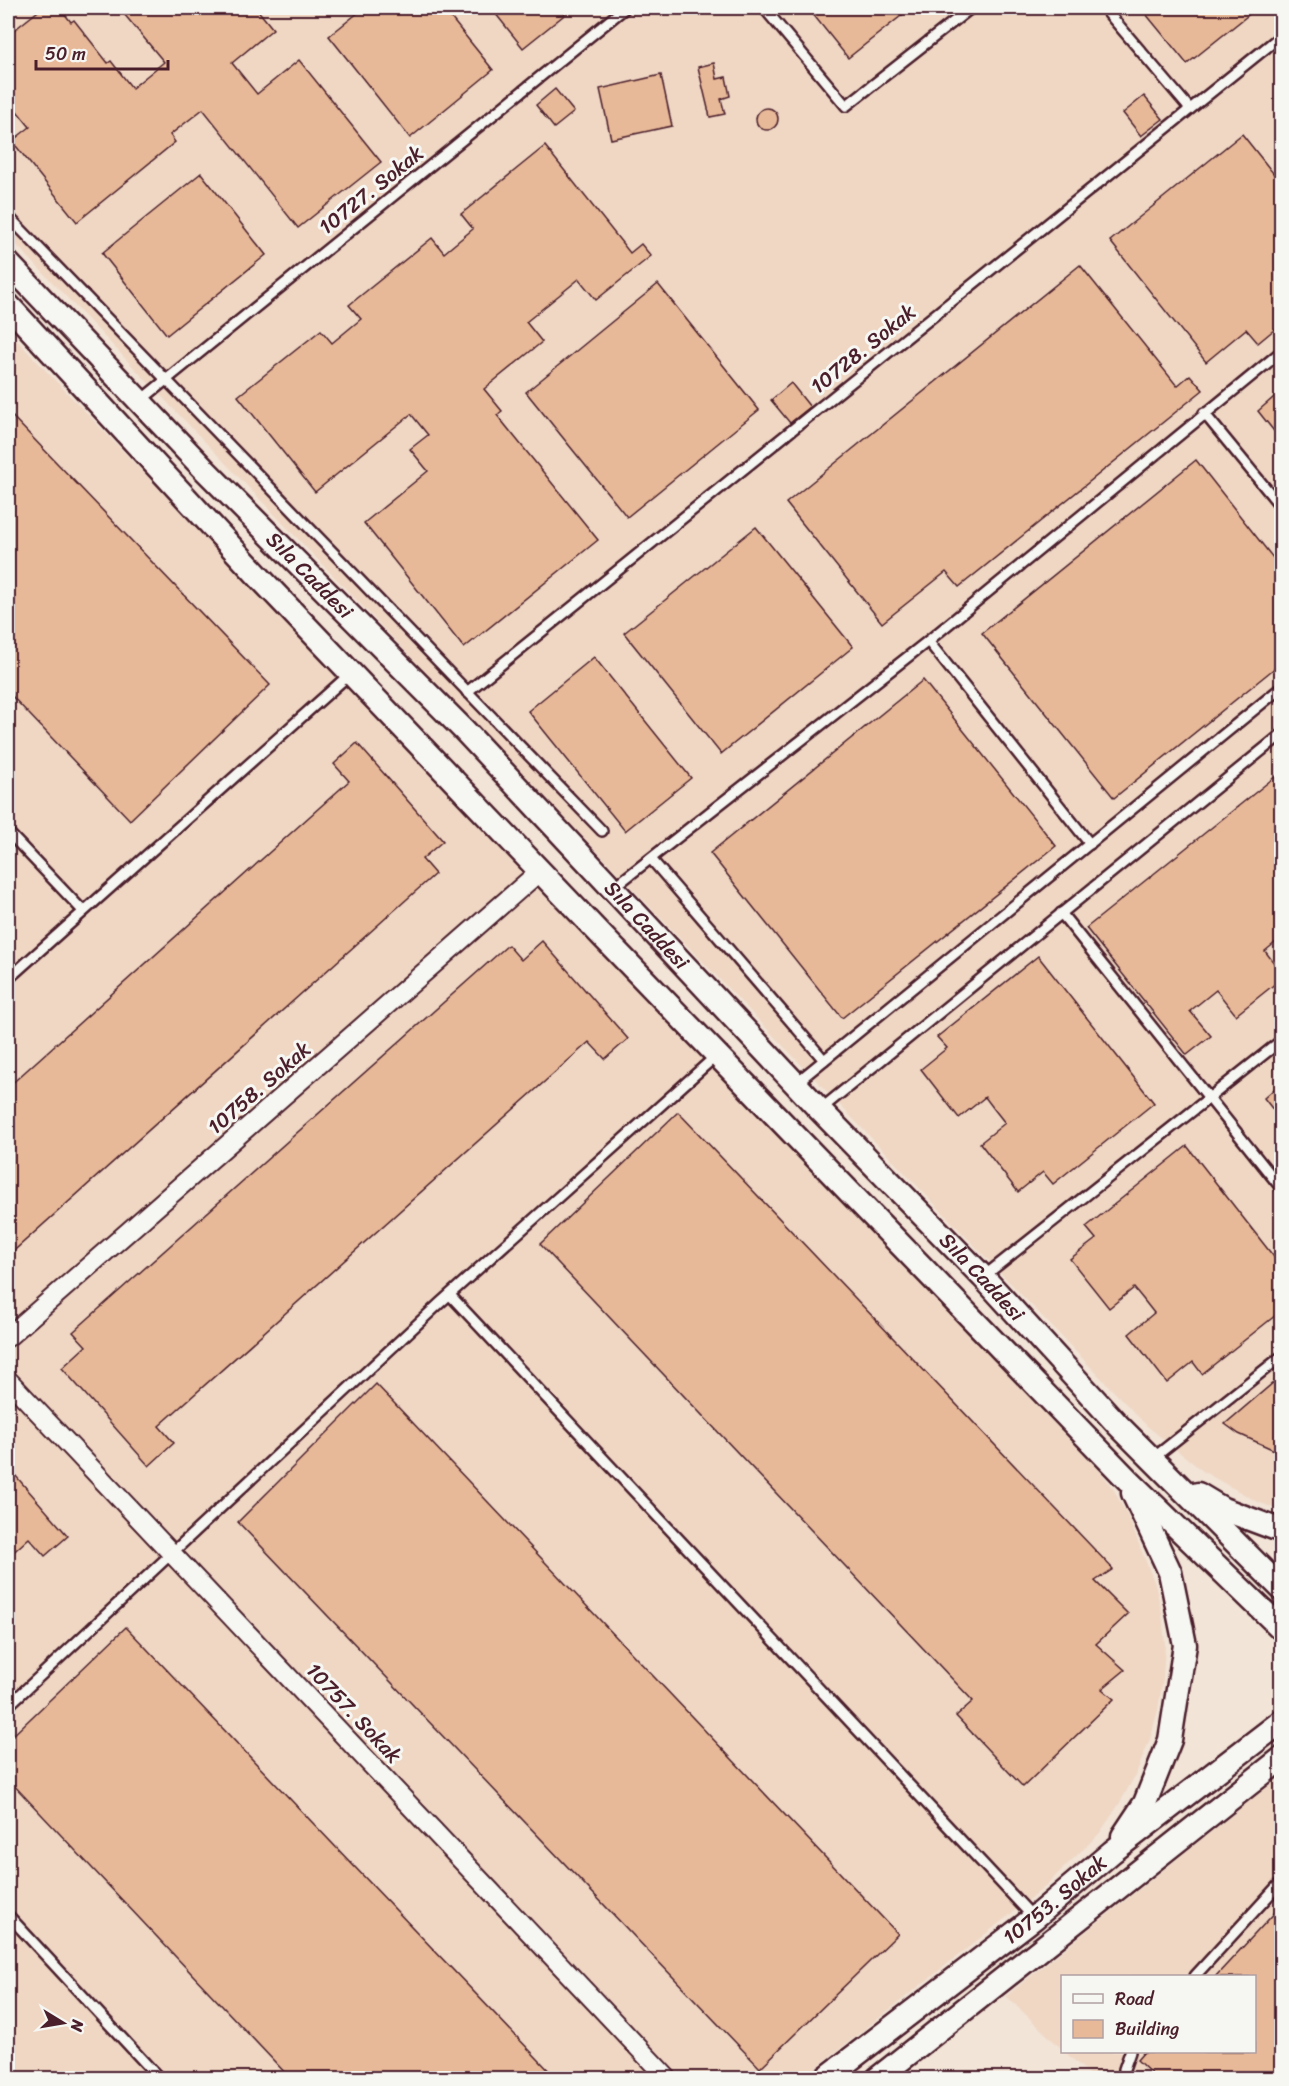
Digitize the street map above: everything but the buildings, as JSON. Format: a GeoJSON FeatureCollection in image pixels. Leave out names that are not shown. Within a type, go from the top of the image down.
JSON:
{"type":"FeatureCollection","features":[{"type":"Feature","properties":{"kind":"street","name":"Sıla Caddesi"},"geometry":{"type":"LineString","coordinates":[[8,263],[204,470],[464,730],[820,1110],[983,1277],[1118,1425],[1281,1589]]}},
{"type":"Feature","properties":{"kind":"street","name":"Sıla Caddesi"},"geometry":{"type":"LineString","coordinates":[[8,305],[261,579],[540,872],[1128,1480],[1281,1629]]}},
{"type":"Feature","properties":{"kind":"street","name":"10758. Sokak"},"geometry":{"type":"LineString","coordinates":[[8,1337],[540,872]]}},
{"type":"Feature","properties":{"kind":"street","name":"10757. Sokak"},"geometry":{"type":"LineString","coordinates":[[8,1380],[668,2079]]}},
{"type":"Feature","properties":{"kind":"street"},"geometry":{"type":"LineString","coordinates":[[1112,1852],[1145,1803],[1170,1740],[1185,1645],[1170,1572],[1128,1480]]}},
{"type":"Feature","properties":{"kind":"street"},"geometry":{"type":"LineString","coordinates":[[1173,1480],[1224,1509],[1281,1532]]}},
{"type":"Feature","properties":{"kind":"street","name":"10753. Sokak"},"geometry":{"type":"LineString","coordinates":[[826,2079],[1034,1918],[1112,1852],[1281,1721]]}},
{"type":"Feature","properties":{"kind":"street","name":"10753. Sokak"},"geometry":{"type":"LineString","coordinates":[[878,2079],[1281,1758]]}},
{"type":"Feature","properties":{"kind":"lane","name":"10727. Sokak"},"geometry":{"type":"LineString","coordinates":[[140,401],[625,8]]}},
{"type":"Feature","properties":{"kind":"lane"},"geometry":{"type":"LineString","coordinates":[[764,8],[846,106],[971,8]]}},
{"type":"Feature","properties":{"kind":"lane"},"geometry":{"type":"LineString","coordinates":[[1104,8],[1190,109]]}},
{"type":"Feature","properties":{"kind":"lane","name":"10728. Sokak"},"geometry":{"type":"LineString","coordinates":[[467,692],[1281,35]]}},
{"type":"Feature","properties":{"kind":"lane"},"geometry":{"type":"LineString","coordinates":[[8,216],[602,831]]}},
{"type":"Feature","properties":{"kind":"lane"},"geometry":{"type":"LineString","coordinates":[[614,888],[928,641],[1281,351]]}},
{"type":"Feature","properties":{"kind":"lane"},"geometry":{"type":"LineString","coordinates":[[1204,413],[1281,508]]}},
{"type":"Feature","properties":{"kind":"lane"},"geometry":{"type":"LineString","coordinates":[[928,641],[1089,844]]}},
{"type":"Feature","properties":{"kind":"lane"},"geometry":{"type":"LineString","coordinates":[[8,979],[351,673]]}},
{"type":"Feature","properties":{"kind":"lane"},"geometry":{"type":"LineString","coordinates":[[796,1083],[1281,687]]}},
{"type":"Feature","properties":{"kind":"lane"},"geometry":{"type":"LineString","coordinates":[[820,1110],[1281,734]]}},
{"type":"Feature","properties":{"kind":"lane"},"geometry":{"type":"LineString","coordinates":[[8,832],[83,911]]}},
{"type":"Feature","properties":{"kind":"lane"},"geometry":{"type":"LineString","coordinates":[[651,859],[824,1060]]}},
{"type":"Feature","properties":{"kind":"lane"},"geometry":{"type":"LineString","coordinates":[[1061,913],[1281,1189]]}},
{"type":"Feature","properties":{"kind":"lane"},"geometry":{"type":"LineString","coordinates":[[983,1277],[1210,1099],[1281,1040]]}},
{"type":"Feature","properties":{"kind":"lane"},"geometry":{"type":"LineString","coordinates":[[8,1706],[450,1295],[717,1055]]}},
{"type":"Feature","properties":{"kind":"lane"},"geometry":{"type":"LineString","coordinates":[[450,1295],[1034,1918]]}},
{"type":"Feature","properties":{"kind":"lane"},"geometry":{"type":"LineString","coordinates":[[1152,1459],[1281,1356]]}},
{"type":"Feature","properties":{"kind":"lane"},"geometry":{"type":"LineString","coordinates":[[1197,1975],[1281,1881]]}},
{"type":"Feature","properties":{"kind":"lane"},"geometry":{"type":"LineString","coordinates":[[8,1915],[159,2079]]}},
{"type":"Feature","properties":{"kind":"lane"},"geometry":{"type":"LineString","coordinates":[[1124,2079],[1124,2069],[1130,2053]]}},
{"type":"Feature","properties":{"kind":"shaded area"},"geometry":{"type":"Polygon","coordinates":[[[8,8],[1281,8],[1281,1511],[1256,1501],[1204,1472],[1147,1426],[8,236],[8,8]]]}},
{"type":"Feature","properties":{"kind":"shaded area"},"geometry":{"type":"Polygon","coordinates":[[[8,331],[1100,1471],[1114,1490],[1128,1517],[1155,1584],[1162,1613],[1165,1645],[1158,1710],[1150,1739],[1135,1776],[1118,1806],[1099,1834],[1040,1891],[803,2078],[8,2078],[8,1359],[11,1355],[8,1352],[8,331]]]}},
{"type":"Feature","properties":{"kind":"shaded area"},"geometry":{"type":"Polygon","coordinates":[[[1281,1776],[1281,2078],[1093,2078],[1066,2053],[1256,2053],[1256,1975],[1061,1975],[1061,2048],[1006,1996],[1281,1776]]]}}]}
